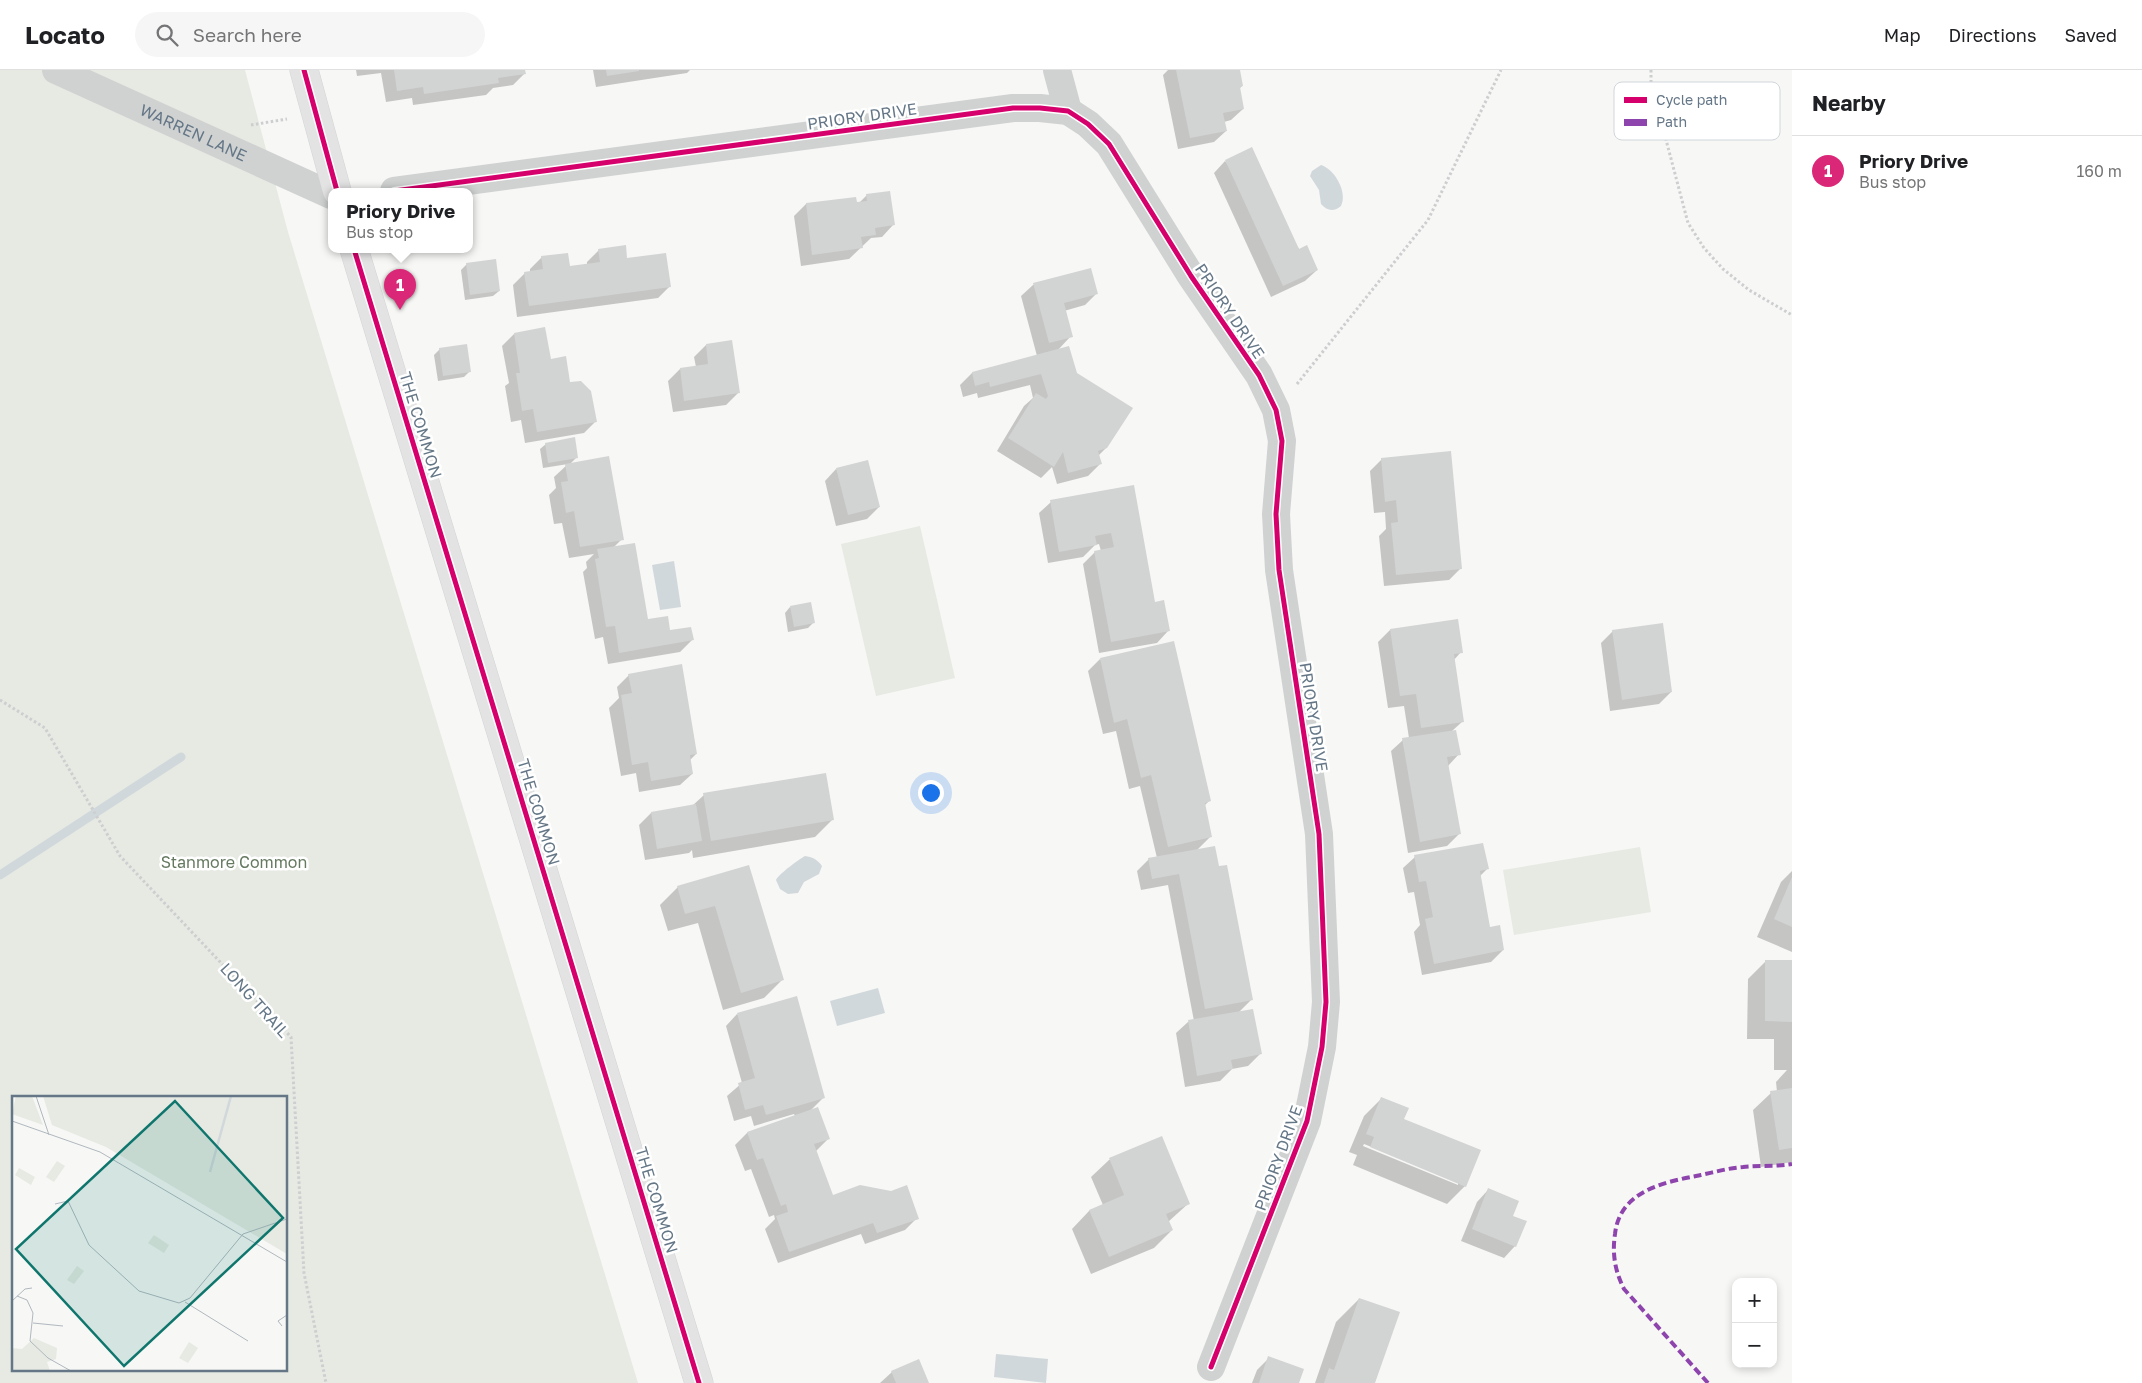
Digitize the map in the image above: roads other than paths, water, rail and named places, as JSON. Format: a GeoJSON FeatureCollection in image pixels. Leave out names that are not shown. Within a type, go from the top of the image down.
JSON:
{"type":"FeatureCollection","features":[{"type":"Feature","properties":{"kind":"main road"},"geometry":{"type":"LineString","coordinates":[[304,70],[336,188]]}},
{"type":"Feature","properties":{"kind":"main road","name":"THE COMMON"},"geometry":{"type":"LineString","coordinates":[[355,253],[699,1383]]}},
{"type":"Feature","properties":{"kind":"street","name":"WARREN LANE"},"geometry":{"type":"LineString","coordinates":[[56,70],[328,194]]}},
{"type":"Feature","properties":{"kind":"street"},"geometry":{"type":"LineString","coordinates":[[1057,70],[1068,111]]}},
{"type":"Feature","properties":{"kind":"street","name":"PRIORY DRIVE"},"geometry":{"type":"LineString","coordinates":[[416,188],[1013,108],[1068,111],[1088,124],[1108,144],[1192,276],[1259,375],[1276,410],[1282,441],[1276,514],[1279,570],[1319,834],[1326,1002],[1322,1047],[1307,1121],[1211,1367]]}},
{"type":"Feature","properties":{"kind":"waterway"},"geometry":{"type":"LineString","coordinates":[[0,875],[181,757]]}},
{"type":"Feature","properties":{"kind":"place","name":"Priory Drive"},"geometry":{"type":"Point","coordinates":[400,310]}},
{"type":"Feature","properties":{"kind":"park label","name":"Stanmore Common"},"geometry":{"type":"Point","coordinates":[234,862]}}]}
